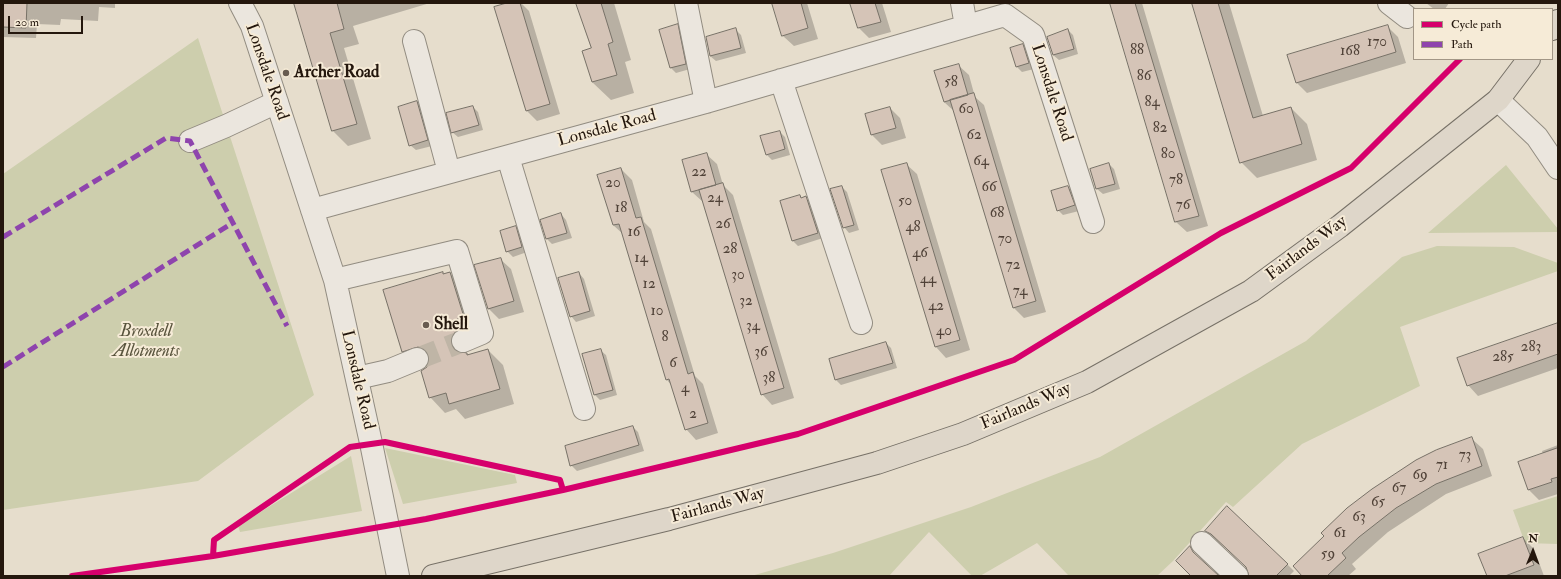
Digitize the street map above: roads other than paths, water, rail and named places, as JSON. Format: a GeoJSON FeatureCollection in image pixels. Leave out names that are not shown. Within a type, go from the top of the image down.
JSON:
{"type":"FeatureCollection","features":[{"type":"Feature","properties":{"kind":"main road","name":"Fairlands Way"},"geometry":{"type":"LineString","coordinates":[[433,576],[444,572],[669,519],[877,463],[963,434],[1087,382],[1251,291],[1340,226],[1498,100],[1528,60]]}},
{"type":"Feature","properties":{"kind":"street","name":"Lonsdale Road"},"geometry":{"type":"LineString","coordinates":[[240,3],[252,26],[335,280],[398,576]]}},
{"type":"Feature","properties":{"kind":"street"},"geometry":{"type":"LineString","coordinates":[[686,3],[706,102]]}},
{"type":"Feature","properties":{"kind":"street"},"geometry":{"type":"LineString","coordinates":[[962,3],[966,26]]}},
{"type":"Feature","properties":{"kind":"street"},"geometry":{"type":"LineString","coordinates":[[1389,3],[1407,17]]}},
{"type":"Feature","properties":{"kind":"street","name":"Lonsdale Road"},"geometry":{"type":"LineString","coordinates":[[312,210],[706,102],[1005,15],[1033,35],[1093,222]]}},
{"type":"Feature","properties":{"kind":"street"},"geometry":{"type":"LineString","coordinates":[[414,41],[450,172]]}},
{"type":"Feature","properties":{"kind":"street"},"geometry":{"type":"LineString","coordinates":[[781,80],[861,323]]}},
{"type":"Feature","properties":{"kind":"street"},"geometry":{"type":"LineString","coordinates":[[1498,100],[1537,137],[1558,168]]}},
{"type":"Feature","properties":{"kind":"street"},"geometry":{"type":"LineString","coordinates":[[190,141],[277,102]]}},
{"type":"Feature","properties":{"kind":"street"},"geometry":{"type":"LineString","coordinates":[[508,157],[584,409]]}},
{"type":"Feature","properties":{"kind":"street"},"geometry":{"type":"LineString","coordinates":[[335,280],[457,251],[482,333],[463,341]]}},
{"type":"Feature","properties":{"kind":"street"},"geometry":{"type":"LineString","coordinates":[[357,378],[388,371],[417,359]]}},
{"type":"Feature","properties":{"kind":"street"},"geometry":{"type":"LineString","coordinates":[[1202,543],[1237,576]]}},
{"type":"Feature","properties":{"kind":"tunnel"},"geometry":{"type":"LineString","coordinates":[[417,359],[463,341]]}},
{"type":"Feature","properties":{"kind":"place","name":"Archer Road"},"geometry":{"type":"Point","coordinates":[286,73]}},
{"type":"Feature","properties":{"kind":"place","name":"Shell"},"geometry":{"type":"Point","coordinates":[426,325]}},
{"type":"Feature","properties":{"kind":"park label","name":"Broxdell Allotments"},"geometry":{"type":"Point","coordinates":[146,342]}}]}
